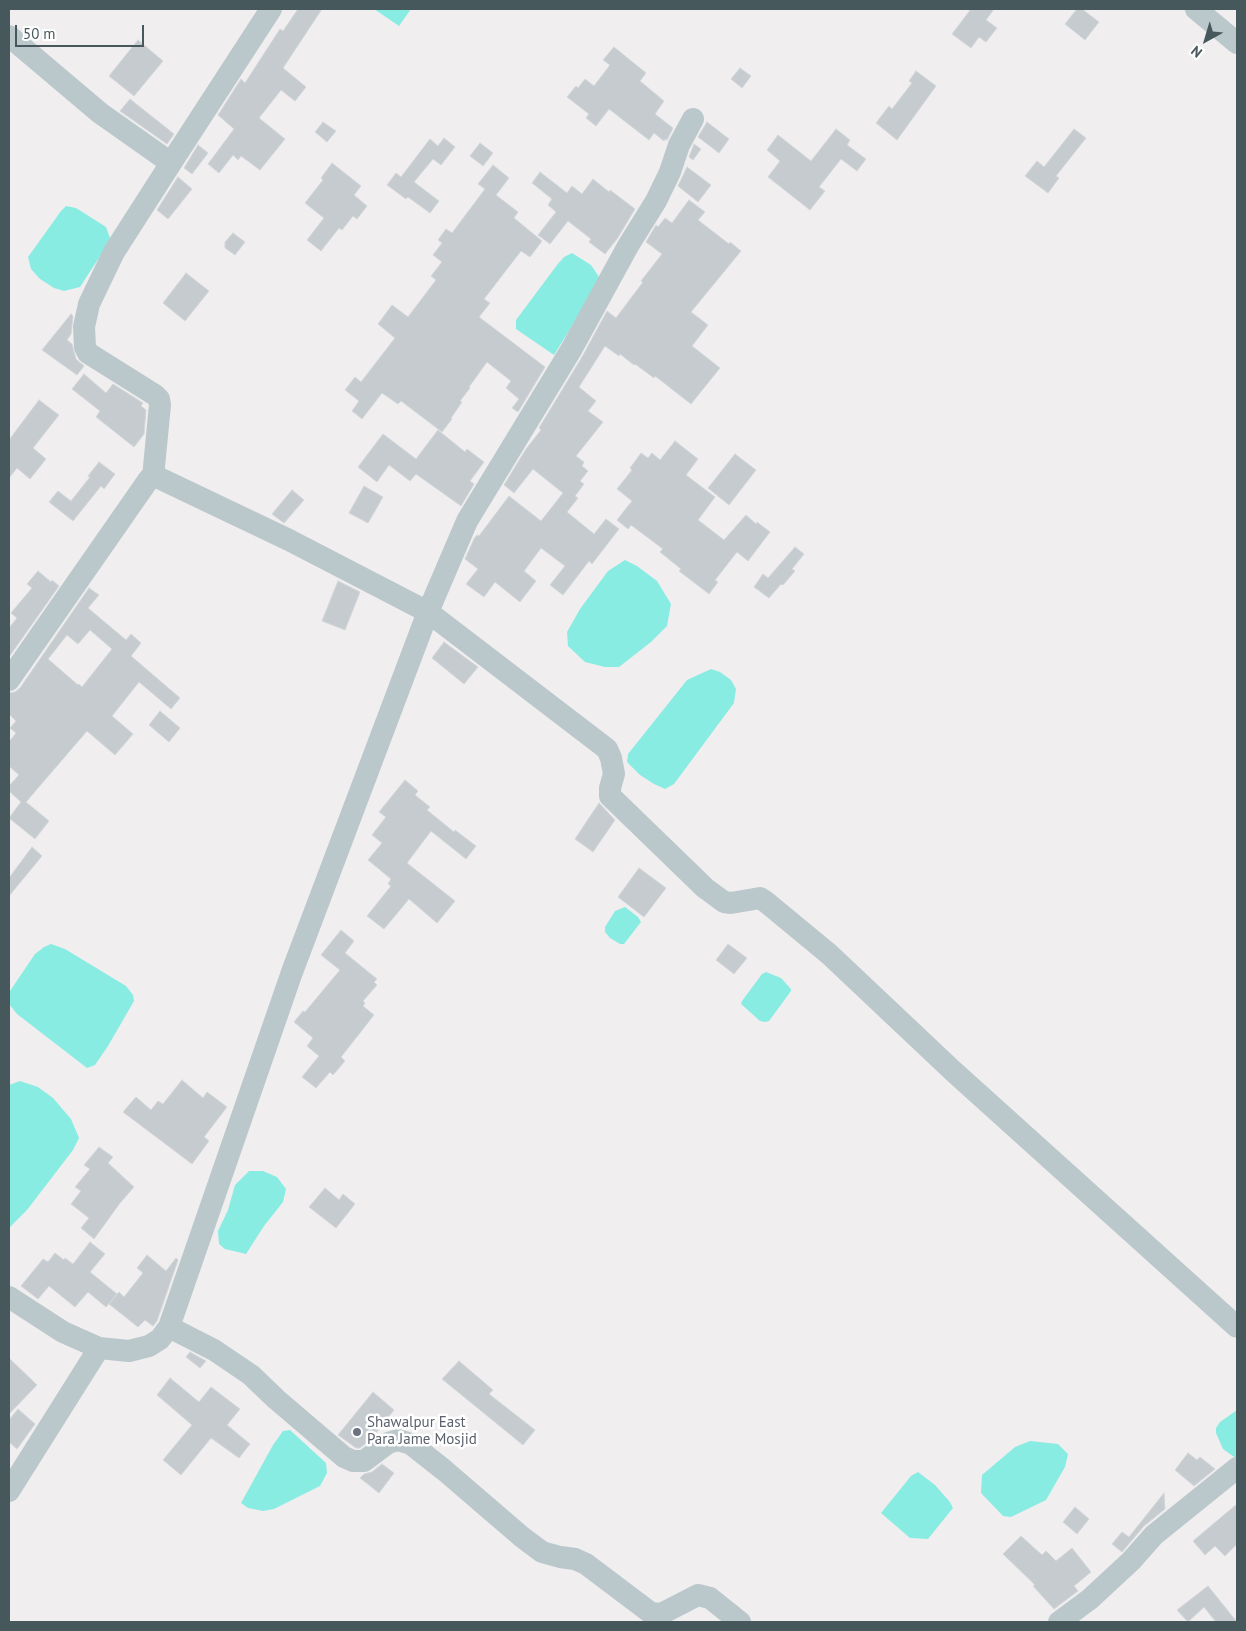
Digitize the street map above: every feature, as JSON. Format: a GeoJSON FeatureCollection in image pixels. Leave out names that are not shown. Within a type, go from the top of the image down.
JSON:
{"type":"FeatureCollection","features":[{"type":"Feature","properties":{"kind":"street"},"geometry":{"type":"LineString","coordinates":[[9,680],[153,476],[159,399],[88,353],[85,347],[84,327],[89,304],[114,252],[270,9]]}},
{"type":"Feature","properties":{"kind":"street"},"geometry":{"type":"LineString","coordinates":[[1196,9],[1237,43]]}},
{"type":"Feature","properties":{"kind":"street"},"geometry":{"type":"LineString","coordinates":[[9,36],[100,113],[171,163]]}},
{"type":"Feature","properties":{"kind":"street"},"geometry":{"type":"LineString","coordinates":[[9,1297],[63,1332],[99,1348],[129,1351],[149,1346],[160,1339],[169,1327],[292,972],[428,612],[467,521],[571,350],[628,246],[656,201],[670,172],[679,145],[693,119]]}},
{"type":"Feature","properties":{"kind":"street"},"geometry":{"type":"LineString","coordinates":[[153,476],[289,540],[428,612],[607,749],[614,774],[609,792],[610,796],[676,861],[711,893],[724,902],[730,903],[760,898],[829,954],[953,1071],[1237,1327]]}},
{"type":"Feature","properties":{"kind":"street"},"geometry":{"type":"LineString","coordinates":[[169,1327],[214,1350],[251,1375],[276,1399],[352,1461],[364,1461],[388,1443],[398,1440],[411,1444],[522,1538],[542,1552],[586,1564],[651,1613],[661,1614],[698,1595],[710,1598],[740,1622]]}},
{"type":"Feature","properties":{"kind":"street"},"geometry":{"type":"LineString","coordinates":[[9,1491],[99,1348]]}},
{"type":"Feature","properties":{"kind":"street"},"geometry":{"type":"LineString","coordinates":[[1059,1622],[1090,1599],[1131,1561],[1154,1535],[1237,1468]]}},
{"type":"Feature","properties":{"kind":"water"},"geometry":{"type":"Polygon","coordinates":[[[374,9],[411,9],[399,26],[374,9]]]}},
{"type":"Feature","properties":{"kind":"water"},"geometry":{"type":"Polygon","coordinates":[[[66,206],[76,208],[106,227],[110,238],[80,287],[64,291],[54,288],[40,279],[31,269],[28,257],[66,206]]]}},
{"type":"Feature","properties":{"kind":"water"},"geometry":{"type":"Polygon","coordinates":[[[572,253],[591,265],[599,277],[596,287],[554,355],[516,329],[516,320],[557,265],[564,257],[572,253]]]}},
{"type":"Feature","properties":{"kind":"water"},"geometry":{"type":"Polygon","coordinates":[[[625,560],[637,566],[657,581],[671,604],[667,626],[651,642],[619,667],[605,667],[585,662],[568,646],[567,632],[580,609],[608,571],[625,560]]]}},
{"type":"Feature","properties":{"kind":"water"},"geometry":{"type":"Polygon","coordinates":[[[711,669],[720,672],[731,680],[736,689],[734,703],[674,784],[665,789],[640,775],[627,762],[628,754],[687,680],[711,669]]]}},
{"type":"Feature","properties":{"kind":"water"},"geometry":{"type":"Polygon","coordinates":[[[625,907],[638,917],[641,922],[624,944],[620,944],[610,938],[605,932],[605,927],[615,911],[625,907]]]}},
{"type":"Feature","properties":{"kind":"water"},"geometry":{"type":"Polygon","coordinates":[[[51,944],[65,949],[126,986],[133,995],[134,1001],[108,1046],[95,1065],[87,1068],[17,1014],[9,1004],[10,991],[35,954],[51,944]]]}},
{"type":"Feature","properties":{"kind":"water"},"geometry":{"type":"Polygon","coordinates":[[[766,972],[781,978],[791,991],[769,1021],[765,1022],[760,1021],[741,1004],[762,974],[766,972]]]}},
{"type":"Feature","properties":{"kind":"water"},"geometry":{"type":"Polygon","coordinates":[[[20,1081],[38,1087],[53,1098],[71,1119],[79,1138],[73,1150],[27,1210],[9,1228],[9,1085],[20,1081]]]}},
{"type":"Feature","properties":{"kind":"water"},"geometry":{"type":"Polygon","coordinates":[[[249,1171],[263,1171],[277,1177],[286,1189],[283,1202],[264,1226],[246,1254],[225,1249],[219,1244],[218,1231],[228,1210],[235,1185],[249,1171]]]}},
{"type":"Feature","properties":{"kind":"water"},"geometry":{"type":"Polygon","coordinates":[[[1237,1410],[1237,1459],[1223,1449],[1216,1433],[1216,1428],[1220,1422],[1237,1410]]]}},
{"type":"Feature","properties":{"kind":"water"},"geometry":{"type":"Polygon","coordinates":[[[290,1430],[326,1463],[327,1473],[320,1486],[274,1509],[263,1511],[248,1508],[241,1503],[273,1445],[283,1431],[290,1430]]]}},
{"type":"Feature","properties":{"kind":"water"},"geometry":{"type":"Polygon","coordinates":[[[1030,1441],[1058,1444],[1068,1454],[1065,1467],[1046,1500],[1011,1517],[1003,1516],[981,1493],[982,1475],[1015,1447],[1030,1441]]]}},
{"type":"Feature","properties":{"kind":"water"},"geometry":{"type":"Polygon","coordinates":[[[918,1472],[935,1485],[953,1508],[928,1539],[910,1538],[881,1513],[911,1476],[918,1472]]]}},
{"type":"Feature","properties":{"kind":"building"},"geometry":{"type":"Polygon","coordinates":[[[298,9],[322,9],[283,68],[306,87],[295,101],[281,90],[259,118],[285,139],[260,170],[241,156],[238,160],[233,155],[219,173],[208,164],[234,129],[218,115],[241,79],[245,83],[280,29],[283,31],[298,9]]]}},
{"type":"Feature","properties":{"kind":"building"},"geometry":{"type":"Polygon","coordinates":[[[971,9],[994,9],[986,20],[997,28],[986,42],[979,37],[971,48],[952,34],[971,9]]]}},
{"type":"Feature","properties":{"kind":"building"},"geometry":{"type":"Polygon","coordinates":[[[1077,9],[1082,9],[1099,22],[1085,40],[1065,24],[1077,9]]]}},
{"type":"Feature","properties":{"kind":"building"},"geometry":{"type":"Polygon","coordinates":[[[138,40],[163,61],[134,96],[109,76],[138,40]]]}},
{"type":"Feature","properties":{"kind":"building"},"geometry":{"type":"Polygon","coordinates":[[[614,47],[646,73],[640,81],[664,101],[655,114],[673,128],[667,140],[665,139],[664,141],[654,133],[649,140],[609,109],[596,126],[586,118],[589,114],[567,97],[585,79],[594,86],[610,65],[603,60],[614,47]]]}},
{"type":"Feature","properties":{"kind":"building"},"geometry":{"type":"Polygon","coordinates":[[[740,68],[751,76],[742,88],[731,79],[740,68]]]}},
{"type":"Feature","properties":{"kind":"building"},"geometry":{"type":"Polygon","coordinates":[[[916,71],[936,86],[897,140],[876,123],[889,106],[892,109],[912,83],[909,81],[916,71]]]}},
{"type":"Feature","properties":{"kind":"building"},"geometry":{"type":"Polygon","coordinates":[[[130,99],[174,134],[167,144],[120,111],[130,99]]]}},
{"type":"Feature","properties":{"kind":"building"},"geometry":{"type":"Polygon","coordinates":[[[323,122],[336,131],[327,142],[315,132],[323,122]]]}},
{"type":"Feature","properties":{"kind":"building"},"geometry":{"type":"Polygon","coordinates":[[[707,122],[729,139],[719,153],[698,137],[707,122]]]}},
{"type":"Feature","properties":{"kind":"building"},"geometry":{"type":"Polygon","coordinates":[[[836,129],[850,140],[847,145],[866,159],[857,171],[841,159],[819,187],[825,191],[810,210],[768,177],[780,161],[767,150],[778,135],[811,161],[836,129]]]}},
{"type":"Feature","properties":{"kind":"building"},"geometry":{"type":"Polygon","coordinates":[[[1074,129],[1086,138],[1056,176],[1059,178],[1048,193],[1025,176],[1037,161],[1044,167],[1074,129]]]}},
{"type":"Feature","properties":{"kind":"building"},"geometry":{"type":"Polygon","coordinates":[[[444,138],[455,147],[441,165],[433,159],[414,182],[439,201],[430,213],[387,185],[396,173],[401,177],[430,139],[438,146],[444,138]]]}},
{"type":"Feature","properties":{"kind":"building"},"geometry":{"type":"Polygon","coordinates":[[[480,143],[493,153],[483,166],[470,156],[480,143]]]}},
{"type":"Feature","properties":{"kind":"building"},"geometry":{"type":"Polygon","coordinates":[[[694,144],[701,149],[693,160],[689,157],[694,144]]]}},
{"type":"Feature","properties":{"kind":"building"},"geometry":{"type":"Polygon","coordinates":[[[198,145],[208,153],[192,174],[184,168],[198,145]]]}},
{"type":"Feature","properties":{"kind":"building"},"geometry":{"type":"Polygon","coordinates":[[[332,163],[361,186],[354,195],[367,206],[357,219],[353,216],[342,230],[339,228],[321,251],[307,240],[324,218],[305,203],[323,180],[321,178],[332,163]]]}},
{"type":"Feature","properties":{"kind":"building"},"geometry":{"type":"Polygon","coordinates":[[[493,165],[509,178],[496,195],[518,212],[514,218],[542,241],[530,257],[521,251],[484,299],[490,303],[479,317],[545,367],[518,412],[512,408],[519,399],[506,388],[511,381],[487,362],[460,401],[462,402],[442,432],[401,401],[398,404],[382,393],[362,419],[352,411],[359,401],[345,390],[355,377],[361,382],[395,338],[378,324],[392,305],[408,317],[436,280],[431,276],[442,262],[433,255],[442,243],[438,240],[446,229],[452,233],[485,189],[478,184],[493,165]]]}},
{"type":"Feature","properties":{"kind":"building"},"geometry":{"type":"Polygon","coordinates":[[[687,167],[711,185],[698,202],[678,186],[687,167]]]}},
{"type":"Feature","properties":{"kind":"building"},"geometry":{"type":"Polygon","coordinates":[[[540,172],[567,193],[572,186],[582,194],[593,179],[635,209],[617,239],[605,254],[589,242],[591,239],[568,221],[550,244],[538,235],[556,212],[548,205],[552,199],[532,183],[540,172]]]}},
{"type":"Feature","properties":{"kind":"building"},"geometry":{"type":"Polygon","coordinates":[[[178,177],[192,189],[168,219],[157,210],[178,177]]]}},
{"type":"Feature","properties":{"kind":"building"},"geometry":{"type":"Polygon","coordinates":[[[689,200],[705,212],[698,220],[741,251],[691,312],[708,325],[692,346],[720,368],[691,404],[655,376],[654,378],[620,354],[619,356],[605,346],[579,387],[596,401],[588,411],[603,422],[576,456],[584,462],[582,466],[588,471],[580,481],[584,484],[575,496],[578,498],[567,512],[594,534],[606,519],[619,529],[592,564],[589,561],[563,595],[550,585],[565,566],[541,548],[524,571],[536,581],[520,602],[495,582],[484,597],[466,584],[478,569],[465,559],[474,539],[477,535],[479,536],[509,496],[541,521],[563,493],[533,469],[514,493],[504,485],[526,449],[541,430],[539,428],[582,357],[607,311],[616,318],[662,254],[646,242],[656,225],[658,227],[665,218],[672,223],[689,200]]]}},
{"type":"Feature","properties":{"kind":"building"},"geometry":{"type":"Polygon","coordinates":[[[233,233],[245,242],[235,255],[225,248],[225,242],[233,233]]]}},
{"type":"Feature","properties":{"kind":"building"},"geometry":{"type":"Polygon","coordinates":[[[186,273],[209,291],[185,321],[163,303],[186,273]]]}},
{"type":"Feature","properties":{"kind":"building"},"geometry":{"type":"Polygon","coordinates":[[[71,314],[73,316],[71,334],[67,340],[72,344],[76,359],[84,366],[77,375],[42,350],[71,314]]]}},
{"type":"Feature","properties":{"kind":"building"},"geometry":{"type":"Polygon","coordinates":[[[84,374],[106,393],[113,384],[143,403],[141,406],[146,410],[144,434],[134,447],[96,417],[100,411],[72,389],[84,374]]]}},
{"type":"Feature","properties":{"kind":"building"},"geometry":{"type":"Polygon","coordinates":[[[39,400],[59,415],[33,448],[46,459],[30,479],[17,468],[9,478],[9,440],[39,400]]]}},
{"type":"Feature","properties":{"kind":"building"},"geometry":{"type":"Polygon","coordinates":[[[438,430],[465,452],[467,449],[484,462],[470,481],[474,484],[461,506],[416,474],[410,481],[389,465],[377,482],[358,467],[383,434],[416,459],[438,430]]]}},
{"type":"Feature","properties":{"kind":"building"},"geometry":{"type":"Polygon","coordinates":[[[675,441],[698,459],[686,475],[715,497],[698,520],[724,540],[746,515],[756,524],[757,522],[770,532],[748,561],[737,552],[715,580],[718,582],[709,594],[679,571],[681,569],[660,552],[663,549],[631,525],[628,529],[617,520],[632,501],[617,489],[632,470],[630,468],[641,453],[648,458],[652,453],[660,460],[675,441]]]}},
{"type":"Feature","properties":{"kind":"building"},"geometry":{"type":"Polygon","coordinates":[[[735,454],[756,470],[729,505],[708,488],[735,454]]]}},
{"type":"Feature","properties":{"kind":"building"},"geometry":{"type":"Polygon","coordinates":[[[99,462],[115,474],[104,489],[101,486],[73,521],[49,502],[58,491],[71,501],[99,462]]]}},
{"type":"Feature","properties":{"kind":"building"},"geometry":{"type":"Polygon","coordinates":[[[364,486],[383,497],[368,523],[349,513],[364,486]]]}},
{"type":"Feature","properties":{"kind":"building"},"geometry":{"type":"Polygon","coordinates":[[[292,490],[304,500],[284,523],[272,514],[292,490]]]}},
{"type":"Feature","properties":{"kind":"building"},"geometry":{"type":"Polygon","coordinates":[[[795,547],[804,554],[792,569],[795,571],[783,585],[781,584],[769,598],[754,587],[763,574],[768,578],[795,547]]]}},
{"type":"Feature","properties":{"kind":"building"},"geometry":{"type":"Polygon","coordinates":[[[38,571],[59,586],[9,657],[9,628],[17,618],[11,613],[32,588],[27,584],[38,571]]]}},
{"type":"Feature","properties":{"kind":"building"},"geometry":{"type":"Polygon","coordinates":[[[338,581],[360,592],[345,630],[322,621],[338,581]]]}},
{"type":"Feature","properties":{"kind":"building"},"geometry":{"type":"Polygon","coordinates":[[[89,588],[99,595],[88,608],[126,640],[131,634],[141,643],[131,656],[180,698],[171,709],[139,682],[112,716],[133,734],[115,755],[87,731],[26,802],[49,821],[35,839],[9,818],[21,802],[9,791],[9,786],[19,775],[9,766],[9,742],[16,733],[10,728],[16,721],[9,714],[9,693],[15,692],[20,688],[89,588]],[[90,630],[78,644],[67,635],[48,659],[82,687],[112,649],[90,630]]]}},
{"type":"Feature","properties":{"kind":"building"},"geometry":{"type":"Polygon","coordinates":[[[444,642],[478,667],[464,684],[432,658],[444,642]]]}},
{"type":"Feature","properties":{"kind":"building"},"geometry":{"type":"Polygon","coordinates":[[[160,711],[180,728],[169,742],[149,725],[160,711]]]}},
{"type":"Feature","properties":{"kind":"building"},"geometry":{"type":"Polygon","coordinates":[[[405,780],[418,791],[415,795],[430,807],[427,810],[454,832],[455,830],[476,846],[466,859],[431,831],[407,863],[455,901],[437,923],[409,899],[384,929],[367,916],[391,886],[388,884],[391,879],[368,860],[382,843],[372,835],[386,817],[379,812],[405,780]]]}},
{"type":"Feature","properties":{"kind":"building"},"geometry":{"type":"Polygon","coordinates":[[[599,803],[615,820],[593,852],[575,839],[599,803]]]}},
{"type":"Feature","properties":{"kind":"building"},"geometry":{"type":"Polygon","coordinates":[[[32,847],[42,856],[9,896],[9,878],[32,847]]]}},
{"type":"Feature","properties":{"kind":"building"},"geometry":{"type":"Polygon","coordinates":[[[639,868],[666,888],[644,917],[618,897],[639,868]]]}},
{"type":"Feature","properties":{"kind":"building"},"geometry":{"type":"Polygon","coordinates":[[[341,930],[354,941],[345,953],[377,979],[374,982],[377,985],[363,1001],[365,1003],[363,1006],[374,1015],[341,1057],[345,1061],[333,1075],[330,1072],[316,1088],[302,1077],[319,1056],[307,1046],[313,1038],[294,1022],[303,1011],[305,1012],[340,970],[321,955],[341,930]]]}},
{"type":"Feature","properties":{"kind":"building"},"geometry":{"type":"Polygon","coordinates":[[[728,944],[747,958],[734,974],[716,960],[728,944]]]}},
{"type":"Feature","properties":{"kind":"building"},"geometry":{"type":"Polygon","coordinates":[[[182,1080],[203,1098],[207,1092],[227,1107],[204,1137],[209,1141],[192,1164],[123,1112],[136,1097],[151,1110],[158,1101],[163,1104],[182,1080]]]}},
{"type":"Feature","properties":{"kind":"building"},"geometry":{"type":"Polygon","coordinates":[[[99,1147],[113,1157],[108,1163],[134,1187],[94,1239],[81,1228],[89,1218],[71,1204],[81,1191],[75,1187],[90,1169],[84,1165],[99,1147]]]}},
{"type":"Feature","properties":{"kind":"building"},"geometry":{"type":"Polygon","coordinates":[[[325,1188],[339,1200],[343,1194],[355,1204],[336,1228],[309,1207],[325,1188]]]}},
{"type":"Feature","properties":{"kind":"building"},"geometry":{"type":"Polygon","coordinates":[[[90,1242],[105,1254],[90,1272],[117,1294],[106,1307],[88,1292],[75,1307],[49,1286],[38,1299],[21,1286],[43,1259],[48,1262],[55,1253],[73,1264],[90,1242]]]}},
{"type":"Feature","properties":{"kind":"building"},"geometry":{"type":"Polygon","coordinates":[[[147,1255],[166,1271],[176,1258],[178,1260],[157,1321],[153,1326],[145,1320],[138,1327],[109,1304],[119,1292],[124,1297],[143,1273],[137,1268],[147,1255]]]}},
{"type":"Feature","properties":{"kind":"building"},"geometry":{"type":"Polygon","coordinates":[[[190,1352],[206,1361],[200,1368],[186,1357],[190,1352]]]}},
{"type":"Feature","properties":{"kind":"building"},"geometry":{"type":"Polygon","coordinates":[[[9,1358],[37,1385],[9,1414],[9,1358]]]}},
{"type":"Feature","properties":{"kind":"building"},"geometry":{"type":"Polygon","coordinates":[[[459,1361],[493,1390],[489,1394],[535,1430],[523,1445],[442,1379],[459,1361]]]}},
{"type":"Feature","properties":{"kind":"building"},"geometry":{"type":"Polygon","coordinates":[[[170,1378],[199,1402],[211,1387],[240,1409],[227,1425],[250,1444],[239,1458],[211,1438],[181,1475],[163,1460],[192,1425],[157,1395],[170,1378]]]}},
{"type":"Feature","properties":{"kind":"building"},"geometry":{"type":"Polygon","coordinates":[[[373,1392],[394,1410],[371,1439],[360,1448],[356,1448],[338,1435],[373,1392]]]}},
{"type":"Feature","properties":{"kind":"building"},"geometry":{"type":"Polygon","coordinates":[[[18,1409],[35,1424],[17,1449],[9,1442],[9,1420],[18,1409]]]}},
{"type":"Feature","properties":{"kind":"building"},"geometry":{"type":"Polygon","coordinates":[[[1188,1453],[1197,1460],[1200,1457],[1215,1469],[1194,1486],[1175,1470],[1188,1453]]]}},
{"type":"Feature","properties":{"kind":"building"},"geometry":{"type":"Polygon","coordinates":[[[382,1464],[394,1473],[379,1493],[360,1478],[382,1464]]]}},
{"type":"Feature","properties":{"kind":"building"},"geometry":{"type":"Polygon","coordinates":[[[1164,1493],[1165,1509],[1144,1526],[1122,1552],[1112,1544],[1122,1532],[1129,1537],[1164,1493]]]}},
{"type":"Feature","properties":{"kind":"building"},"geometry":{"type":"Polygon","coordinates":[[[1237,1504],[1237,1544],[1225,1556],[1215,1546],[1205,1555],[1193,1541],[1237,1504]]]}},
{"type":"Feature","properties":{"kind":"building"},"geometry":{"type":"Polygon","coordinates":[[[1075,1507],[1089,1519],[1077,1534],[1063,1522],[1075,1507]]]}},
{"type":"Feature","properties":{"kind":"building"},"geometry":{"type":"Polygon","coordinates":[[[1021,1536],[1042,1555],[1046,1551],[1056,1561],[1072,1548],[1091,1572],[1074,1586],[1078,1591],[1054,1609],[1033,1586],[1035,1585],[1003,1554],[1021,1536]]]}},
{"type":"Feature","properties":{"kind":"building"},"geometry":{"type":"Polygon","coordinates":[[[1208,1586],[1237,1622],[1216,1622],[1204,1607],[1188,1622],[1177,1610],[1208,1586]]]}},
{"type":"Feature","properties":{"kind":"place","name":"Shawalpur East Para Jame Mosjid"},"geometry":{"type":"Point","coordinates":[357,1432]}}]}
